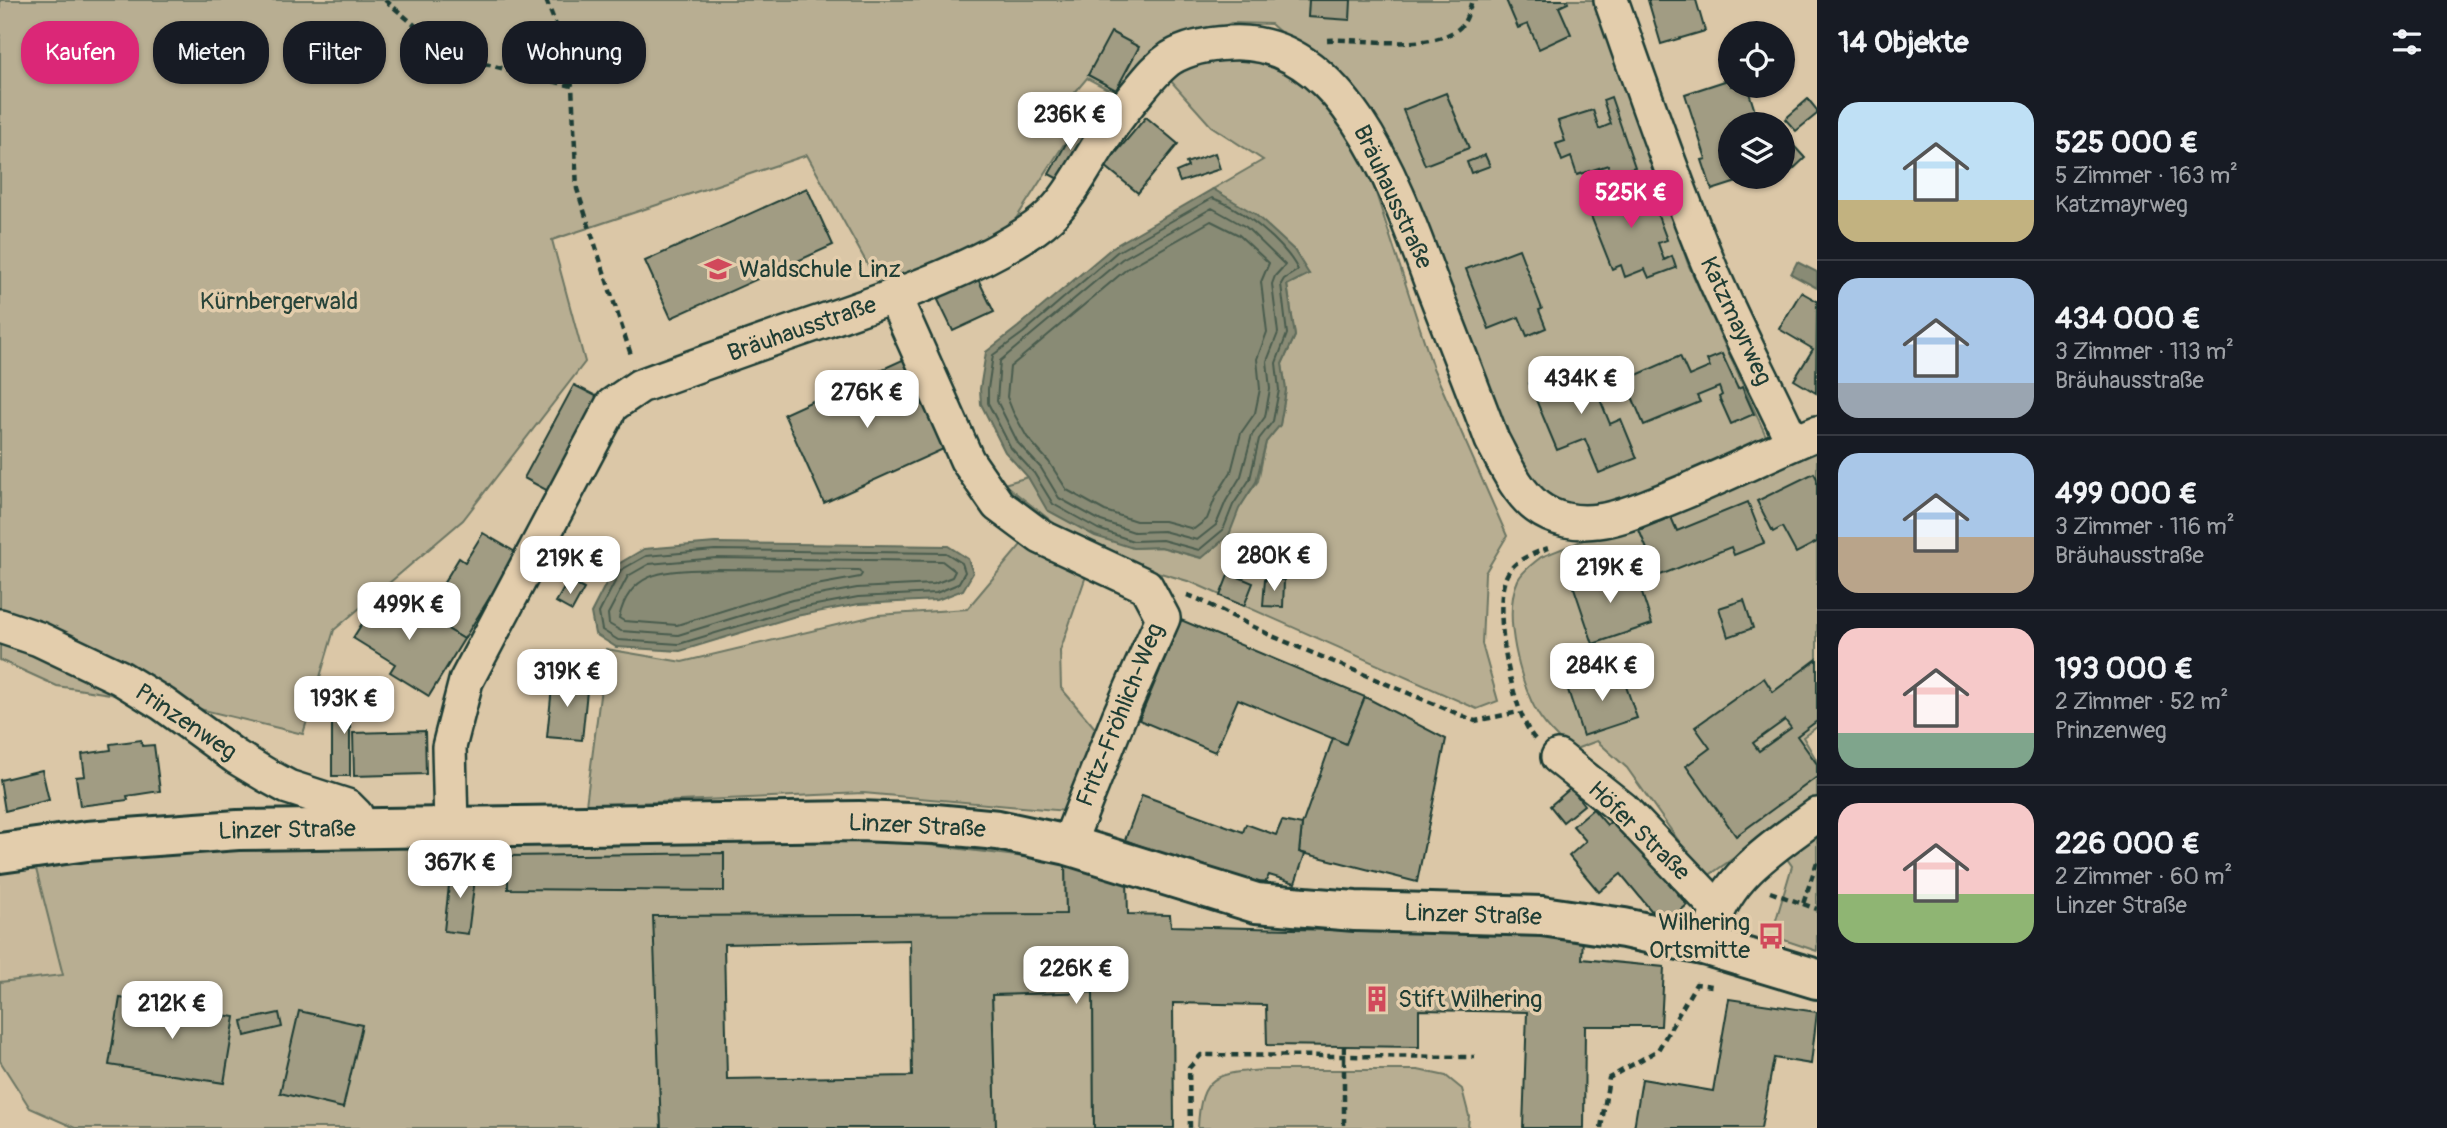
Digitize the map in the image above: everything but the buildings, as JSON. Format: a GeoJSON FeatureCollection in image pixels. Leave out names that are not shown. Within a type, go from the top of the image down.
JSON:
{"type":"FeatureCollection","features":[{"type":"Feature","properties":{"kind":"main road","name":"Linzer Straße"},"geometry":{"type":"LineString","coordinates":[[0,853],[161,834],[451,826],[859,821],[935,824],[998,830],[1068,845],[1256,903],[1355,911],[1542,916],[1624,928],[1707,946],[1817,979]]}},
{"type":"Feature","properties":{"kind":"street","name":"Katzmayrweg"},"geometry":{"type":"LineString","coordinates":[[1611,0],[1668,166],[1711,271],[1805,438]]}},
{"type":"Feature","properties":{"kind":"street","name":"Bräuhausstraße"},"geometry":{"type":"LineString","coordinates":[[451,826],[449,747],[466,681],[612,405],[640,386],[894,296],[985,257],[1039,225],[1070,193],[1103,138],[1157,69],[1189,49],[1238,42],[1262,45],[1290,56],[1311,71],[1354,113],[1371,140],[1409,225],[1492,440],[1521,489],[1535,506],[1554,517],[1572,522],[1598,521],[1628,514],[1669,499],[1805,438]]}},
{"type":"Feature","properties":{"kind":"street"},"geometry":{"type":"LineString","coordinates":[[894,296],[967,460],[998,505],[1041,537],[1146,586]]}},
{"type":"Feature","properties":{"kind":"street","name":"Fritz-Fröhlich-Weg"},"geometry":{"type":"LineString","coordinates":[[1068,845],[1119,717],[1163,618],[1146,586]]}},
{"type":"Feature","properties":{"kind":"street","name":"Prinzenweg"},"geometry":{"type":"LineString","coordinates":[[0,626],[39,639],[119,677],[266,775],[288,787],[346,806],[356,815],[361,828]]}},
{"type":"Feature","properties":{"kind":"street","name":"Höfer Straße"},"geometry":{"type":"LineString","coordinates":[[1558,757],[1623,809],[1717,908]]}},
{"type":"Feature","properties":{"kind":"street"},"geometry":{"type":"LineString","coordinates":[[1707,946],[1717,908],[1737,880],[1754,862],[1817,815]]}},
{"type":"Feature","properties":{"kind":"path"},"geometry":{"type":"LineString","coordinates":[[385,0],[450,55],[572,86]]}},
{"type":"Feature","properties":{"kind":"path"},"geometry":{"type":"LineString","coordinates":[[546,0],[563,44],[572,86],[577,189],[640,386]]}},
{"type":"Feature","properties":{"kind":"path"},"geometry":{"type":"LineString","coordinates":[[1325,40],[1411,43],[1434,39],[1458,29],[1467,18],[1472,0]]}},
{"type":"Feature","properties":{"kind":"path"},"geometry":{"type":"LineString","coordinates":[[1146,586],[1196,598],[1272,636],[1475,721],[1519,712],[1506,659],[1502,602],[1506,576],[1518,561],[1570,539],[1598,521]]}},
{"type":"Feature","properties":{"kind":"path"},"geometry":{"type":"LineString","coordinates":[[1803,904],[1817,862]]}},
{"type":"Feature","properties":{"kind":"path"},"geometry":{"type":"LineString","coordinates":[[1737,880],[1817,909]]}},
{"type":"Feature","properties":{"kind":"path"},"geometry":{"type":"LineString","coordinates":[[1601,1128],[1609,1078],[1658,1050],[1696,984],[1722,987]]}},
{"type":"Feature","properties":{"kind":"path"},"geometry":{"type":"LineString","coordinates":[[1344,1046],[1344,1128]]}},
{"type":"Feature","properties":{"kind":"path"},"geometry":{"type":"LineString","coordinates":[[1190,1128],[1189,1068],[1201,1055],[1475,1057]]}},
{"type":"Feature","properties":{"kind":"shaded area"},"geometry":{"type":"Polygon","coordinates":[[[36,869],[63,975],[0,982],[0,874],[36,869]]]}},
{"type":"Feature","properties":{"kind":"green space","name":"Kürnbergerwald"},"geometry":{"type":"Polygon","coordinates":[[[0,0],[1595,0],[1608,30],[1688,264],[1767,438],[1619,503],[1577,510],[1533,486],[1510,453],[1365,108],[1271,24],[1231,23],[1154,54],[1115,93],[1087,78],[1066,103],[1066,141],[999,245],[880,287],[807,155],[552,240],[585,362],[463,520],[334,630],[303,734],[183,705],[57,686],[0,660],[0,0]]]}},
{"type":"Feature","properties":{"kind":"green space"},"geometry":{"type":"Polygon","coordinates":[[[1236,55],[1278,62],[1337,107],[1372,181],[1433,368],[1507,536],[1485,573],[1482,644],[1498,701],[1477,709],[1191,582],[1140,567],[1059,527],[1004,484],[1028,477],[1048,510],[1133,548],[1161,547],[1201,558],[1258,481],[1266,442],[1280,424],[1286,390],[1282,364],[1295,336],[1287,284],[1309,274],[1252,214],[1213,189],[1263,160],[1211,126],[1169,79],[1196,61],[1236,55]]]}},
{"type":"Feature","properties":{"kind":"green space"},"geometry":{"type":"Polygon","coordinates":[[[1817,447],[1817,727],[1803,737],[1817,761],[1817,800],[1705,878],[1627,768],[1597,741],[1570,751],[1541,719],[1525,685],[1515,648],[1512,611],[1514,594],[1520,577],[1541,557],[1817,447]]]}},
{"type":"Feature","properties":{"kind":"green space"},"geometry":{"type":"Polygon","coordinates":[[[1025,540],[1087,573],[1060,651],[1061,688],[1095,728],[1066,811],[863,793],[586,805],[606,649],[682,662],[878,615],[967,609],[1025,540]]]}},
{"type":"Feature","properties":{"kind":"green space"},"geometry":{"type":"Polygon","coordinates":[[[1817,828],[1817,951],[1784,940],[1776,920],[1792,866],[1783,853],[1817,828]]]}},
{"type":"Feature","properties":{"kind":"green space"},"geometry":{"type":"Polygon","coordinates":[[[736,841],[905,842],[1065,862],[1066,914],[654,916],[661,1128],[75,1128],[30,1108],[0,1061],[0,982],[63,975],[36,869],[156,852],[256,848],[736,841]]]}},
{"type":"Feature","properties":{"kind":"green space"},"geometry":{"type":"Polygon","coordinates":[[[1093,992],[1094,1128],[996,1128],[992,995],[1093,992]]]}},
{"type":"Feature","properties":{"kind":"green space"},"geometry":{"type":"Polygon","coordinates":[[[1265,1070],[1418,1070],[1446,1076],[1462,1089],[1469,1116],[1468,1128],[1198,1128],[1203,1097],[1214,1080],[1223,1075],[1265,1070]]]}},
{"type":"Feature","properties":{"kind":"water"},"geometry":{"type":"Polygon","coordinates":[[[1213,189],[1255,214],[1294,250],[1309,274],[1287,285],[1295,336],[1282,364],[1286,390],[1280,425],[1266,442],[1256,482],[1239,509],[1229,535],[1202,558],[1161,547],[1133,548],[1095,536],[1047,510],[1028,477],[1005,452],[981,404],[980,389],[986,352],[1113,247],[1213,189]]]}},
{"type":"Feature","properties":{"kind":"water"},"geometry":{"type":"Polygon","coordinates":[[[1797,262],[1817,272],[1817,288],[1791,274],[1797,262]]]}},
{"type":"Feature","properties":{"kind":"water"},"geometry":{"type":"Polygon","coordinates":[[[715,543],[948,546],[968,559],[973,573],[963,590],[937,600],[859,604],[796,616],[680,651],[616,647],[595,634],[591,613],[615,566],[644,549],[715,543]]]}},
{"type":"Feature","properties":{"kind":"place","name":"Waldschule Linz"},"geometry":{"type":"Point","coordinates":[718,269]}},
{"type":"Feature","properties":{"kind":"place","name":"Wilhering Ortsmitte"},"geometry":{"type":"Point","coordinates":[1771,936]}},
{"type":"Feature","properties":{"kind":"place","name":"Stift Wilhering"},"geometry":{"type":"Point","coordinates":[1377,999]}}]}
